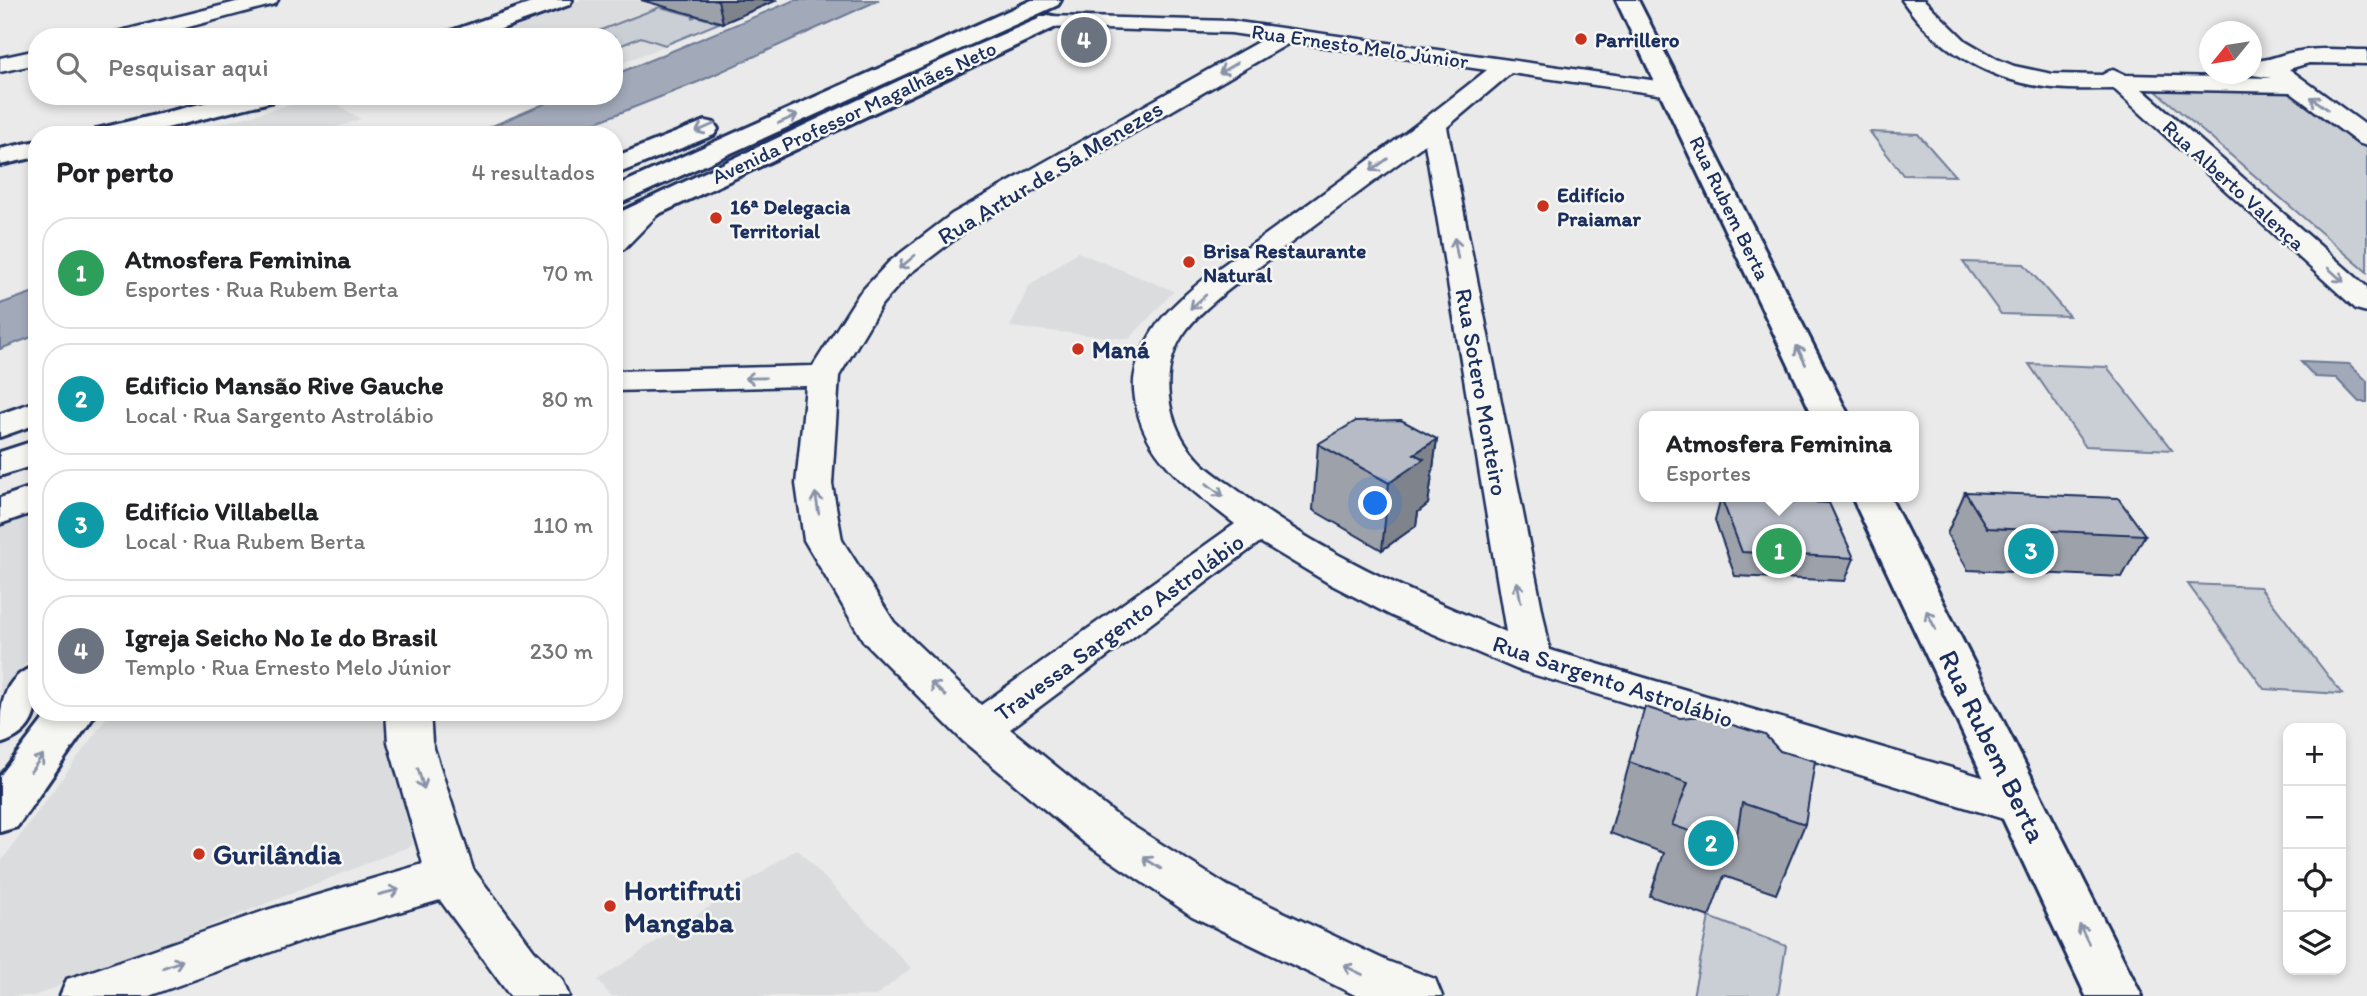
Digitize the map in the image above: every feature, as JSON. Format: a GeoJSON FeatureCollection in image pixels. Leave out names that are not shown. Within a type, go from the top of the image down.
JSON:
{"type":"FeatureCollection","features":[{"type":"Feature","properties":{"kind":"street"},"geometry":{"type":"LineString","coordinates":[[160,28],[268,0]]}},
{"type":"Feature","properties":{"kind":"street"},"geometry":{"type":"LineString","coordinates":[[482,28],[561,0]]}},
{"type":"Feature","properties":{"kind":"street","name":"Avenida Professor Magalhães Neto"},"geometry":{"type":"LineString","coordinates":[[623,194],[981,31],[1094,0]]}},
{"type":"Feature","properties":{"kind":"street","name":"Rua Rubem Berta"},"geometry":{"type":"LineString","coordinates":[[1627,0],[1829,411]]}},
{"type":"Feature","properties":{"kind":"street"},"geometry":{"type":"LineString","coordinates":[[1912,0],[1970,56],[2030,77],[2052,81],[2199,69]]}},
{"type":"Feature","properties":{"kind":"street","name":"Avenida Professor Magalhães Neto"},"geometry":{"type":"LineString","coordinates":[[623,222],[955,63],[1049,11]]}},
{"type":"Feature","properties":{"kind":"street","name":"Rua Ernesto Melo Júnior"},"geometry":{"type":"LineString","coordinates":[[1049,11],[1287,35],[1671,89]]}},
{"type":"Feature","properties":{"kind":"street"},"geometry":{"type":"LineString","coordinates":[[955,63],[981,31]]}},
{"type":"Feature","properties":{"kind":"street","name":"Rua Artur de Sá Menezes"},"geometry":{"type":"LineString","coordinates":[[1287,35],[962,220],[899,268],[870,300],[823,376],[814,484],[823,540],[879,632],[979,729],[1103,831],[1210,901],[1369,977],[1416,996]]}},
{"type":"Feature","properties":{"kind":"street"},"geometry":{"type":"LineString","coordinates":[[2262,68],[2295,58],[2367,57]]}},
{"type":"Feature","properties":{"kind":"street"},"geometry":{"type":"LineString","coordinates":[[0,65],[28,59]]}},
{"type":"Feature","properties":{"kind":"street","name":"Rua Sargento Astrolábio"},"geometry":{"type":"LineString","coordinates":[[1505,67],[1434,125],[1224,279],[1175,323],[1158,351],[1150,387],[1158,426],[1185,467],[1259,525],[1394,600],[1531,659],[2023,807]]}},
{"type":"Feature","properties":{"kind":"street"},"geometry":{"type":"LineString","coordinates":[[2262,68],[2294,85],[2367,138]]}},
{"type":"Feature","properties":{"kind":"street"},"geometry":{"type":"LineString","coordinates":[[2111,75],[2294,85]]}},
{"type":"Feature","properties":{"kind":"street","name":"Rua Alberto Valença"},"geometry":{"type":"LineString","coordinates":[[2111,75],[2367,303]]}},
{"type":"Feature","properties":{"kind":"street"},"geometry":{"type":"LineString","coordinates":[[143,126],[228,105]]}},
{"type":"Feature","properties":{"kind":"street","name":"Avenida Professor Magalhães Neto"},"geometry":{"type":"LineString","coordinates":[[623,163],[727,119]]}},
{"type":"Feature","properties":{"kind":"street","name":"Rua Sotero Monteiro"},"geometry":{"type":"LineString","coordinates":[[1434,125],[1531,659]]}},
{"type":"Feature","properties":{"kind":"street"},"geometry":{"type":"LineString","coordinates":[[0,157],[28,151]]}},
{"type":"Feature","properties":{"kind":"street"},"geometry":{"type":"LineString","coordinates":[[623,234],[649,209]]}},
{"type":"Feature","properties":{"kind":"street"},"geometry":{"type":"LineString","coordinates":[[623,381],[823,376]]}},
{"type":"Feature","properties":{"kind":"street"},"geometry":{"type":"LineString","coordinates":[[0,426],[28,415]]}},
{"type":"Feature","properties":{"kind":"street"},"geometry":{"type":"LineString","coordinates":[[0,465],[28,454]]}},
{"type":"Feature","properties":{"kind":"street"},"geometry":{"type":"LineString","coordinates":[[0,512],[28,501]]}},
{"type":"Feature","properties":{"kind":"street","name":"Rua Rubem Berta"},"geometry":{"type":"LineString","coordinates":[[1873,502],[2114,996]]}},
{"type":"Feature","properties":{"kind":"street","name":"Travessa Sargento Astrolábio"},"geometry":{"type":"LineString","coordinates":[[979,729],[1259,525]]}},
{"type":"Feature","properties":{"kind":"street"},"geometry":{"type":"LineString","coordinates":[[0,727],[28,692]]}},
{"type":"Feature","properties":{"kind":"street"},"geometry":{"type":"LineString","coordinates":[[0,813],[67,721]]}},
{"type":"Feature","properties":{"kind":"street"},"geometry":{"type":"LineString","coordinates":[[409,721],[411,742],[451,877],[516,966],[543,996]]}},
{"type":"Feature","properties":{"kind":"street"},"geometry":{"type":"LineString","coordinates":[[86,996],[310,916],[380,894],[451,877]]}},
{"type":"Feature","properties":{"kind":"shaded area"},"geometry":{"type":"Polygon","coordinates":[[[581,0],[641,0],[723,23],[623,62],[623,28],[502,28],[581,0]]]}},
{"type":"Feature","properties":{"kind":"shaded area"},"geometry":{"type":"Polygon","coordinates":[[[660,7],[694,16],[692,18],[696,16],[719,23],[665,45],[641,37],[623,45],[623,28],[606,28],[660,7]]]}},
{"type":"Feature","properties":{"kind":"shaded area"},"geometry":{"type":"Polygon","coordinates":[[[2166,89],[2291,92],[2367,141],[2367,272],[2157,92],[2166,89]]]}},
{"type":"Feature","properties":{"kind":"shaded area"},"geometry":{"type":"Polygon","coordinates":[[[290,105],[342,105],[339,106],[361,119],[340,126],[211,126],[290,105]]]}},
{"type":"Feature","properties":{"kind":"shaded area"},"geometry":{"type":"Polygon","coordinates":[[[1870,132],[1918,134],[1955,176],[1903,175],[1870,132]]]}},
{"type":"Feature","properties":{"kind":"shaded area"},"geometry":{"type":"Polygon","coordinates":[[[1077,252],[1174,291],[1129,339],[1010,327],[1029,286],[1077,252]]]}},
{"type":"Feature","properties":{"kind":"shaded area"},"geometry":{"type":"Polygon","coordinates":[[[1963,262],[2024,264],[2069,316],[2001,314],[1963,262]]]}},
{"type":"Feature","properties":{"kind":"shaded area"},"geometry":{"type":"Polygon","coordinates":[[[2029,364],[2107,367],[2172,450],[2085,446],[2029,364]]]}},
{"type":"Feature","properties":{"kind":"shaded area"},"geometry":{"type":"Polygon","coordinates":[[[28,513],[28,661],[0,694],[0,524],[28,513]]]}},
{"type":"Feature","properties":{"kind":"shaded area"},"geometry":{"type":"Polygon","coordinates":[[[2188,584],[2260,587],[2342,694],[2264,689],[2188,584]]]}},
{"type":"Feature","properties":{"kind":"shaded area","name":"Gurilândia"},"geometry":{"type":"Polygon","coordinates":[[[104,721],[383,721],[413,845],[34,996],[0,996],[0,863],[104,721]]]}},
{"type":"Feature","properties":{"kind":"shaded area"},"geometry":{"type":"Polygon","coordinates":[[[797,849],[911,968],[876,996],[611,996],[598,980],[797,849]]]}},
{"type":"Feature","properties":{"kind":"shaded area"},"geometry":{"type":"Polygon","coordinates":[[[1709,917],[1786,946],[1778,996],[1693,996],[1709,917]]]}},
{"type":"Feature","properties":{"kind":"water"},"geometry":{"type":"Polygon","coordinates":[[[795,0],[879,0],[698,82],[587,126],[492,126],[542,105],[623,105],[623,71],[795,0]]]}},
{"type":"Feature","properties":{"kind":"water"},"geometry":{"type":"Polygon","coordinates":[[[28,294],[28,338],[0,349],[0,304],[28,294]]]}},
{"type":"Feature","properties":{"kind":"water"},"geometry":{"type":"Polygon","coordinates":[[[2301,362],[2349,364],[2367,381],[2367,402],[2359,402],[2336,378],[2315,377],[2301,362]]]}},
{"type":"Feature","properties":{"kind":"building"},"geometry":{"type":"Polygon","coordinates":[[[1401,420],[1437,439],[1414,454],[1424,459],[1389,483],[1318,444],[1356,421],[1401,420]]]}},
{"type":"Feature","properties":{"kind":"building"},"geometry":{"type":"Polygon","coordinates":[[[1965,492],[2118,498],[2145,535],[1987,528],[1965,492]]]}},
{"type":"Feature","properties":{"kind":"building"},"geometry":{"type":"Polygon","coordinates":[[[1723,502],[1811,502],[1829,503],[1854,558],[1742,552],[1723,502]]]}},
{"type":"Feature","properties":{"kind":"building"},"geometry":{"type":"Polygon","coordinates":[[[1645,707],[1680,718],[1703,716],[1765,735],[1780,751],[1815,761],[1805,824],[1742,803],[1735,847],[1672,825],[1688,783],[1629,762],[1645,707]]]}},
{"type":"Feature","properties":{"kind":"place","name":"Parrillero"},"geometry":{"type":"Point","coordinates":[1581,39]}},
{"type":"Feature","properties":{"kind":"place","name":"Igreja Seicho No Ie do Brasil"},"geometry":{"type":"Point","coordinates":[1084,40]}},
{"type":"Feature","properties":{"kind":"place","name":"Edifício Praiamar"},"geometry":{"type":"Point","coordinates":[1543,206]}},
{"type":"Feature","properties":{"kind":"place","name":"16ª Delegacia Territorial"},"geometry":{"type":"Point","coordinates":[716,218]}},
{"type":"Feature","properties":{"kind":"place","name":"Brisa Restaurante Natural"},"geometry":{"type":"Point","coordinates":[1189,262]}},
{"type":"Feature","properties":{"kind":"place","name":"Maná"},"geometry":{"type":"Point","coordinates":[1078,349]}},
{"type":"Feature","properties":{"kind":"place","name":"Atmosfera Feminina"},"geometry":{"type":"Point","coordinates":[1779,551]}},
{"type":"Feature","properties":{"kind":"place","name":"Edifício Villabella"},"geometry":{"type":"Point","coordinates":[2031,551]}},
{"type":"Feature","properties":{"kind":"place","name":"Edificio Mansão Rive Gauche"},"geometry":{"type":"Point","coordinates":[1711,843]}},
{"type":"Feature","properties":{"kind":"place","name":"Gurilândia"},"geometry":{"type":"Point","coordinates":[199,854]}},
{"type":"Feature","properties":{"kind":"place","name":"Hortifruti Mangaba"},"geometry":{"type":"Point","coordinates":[610,906]}}]}
